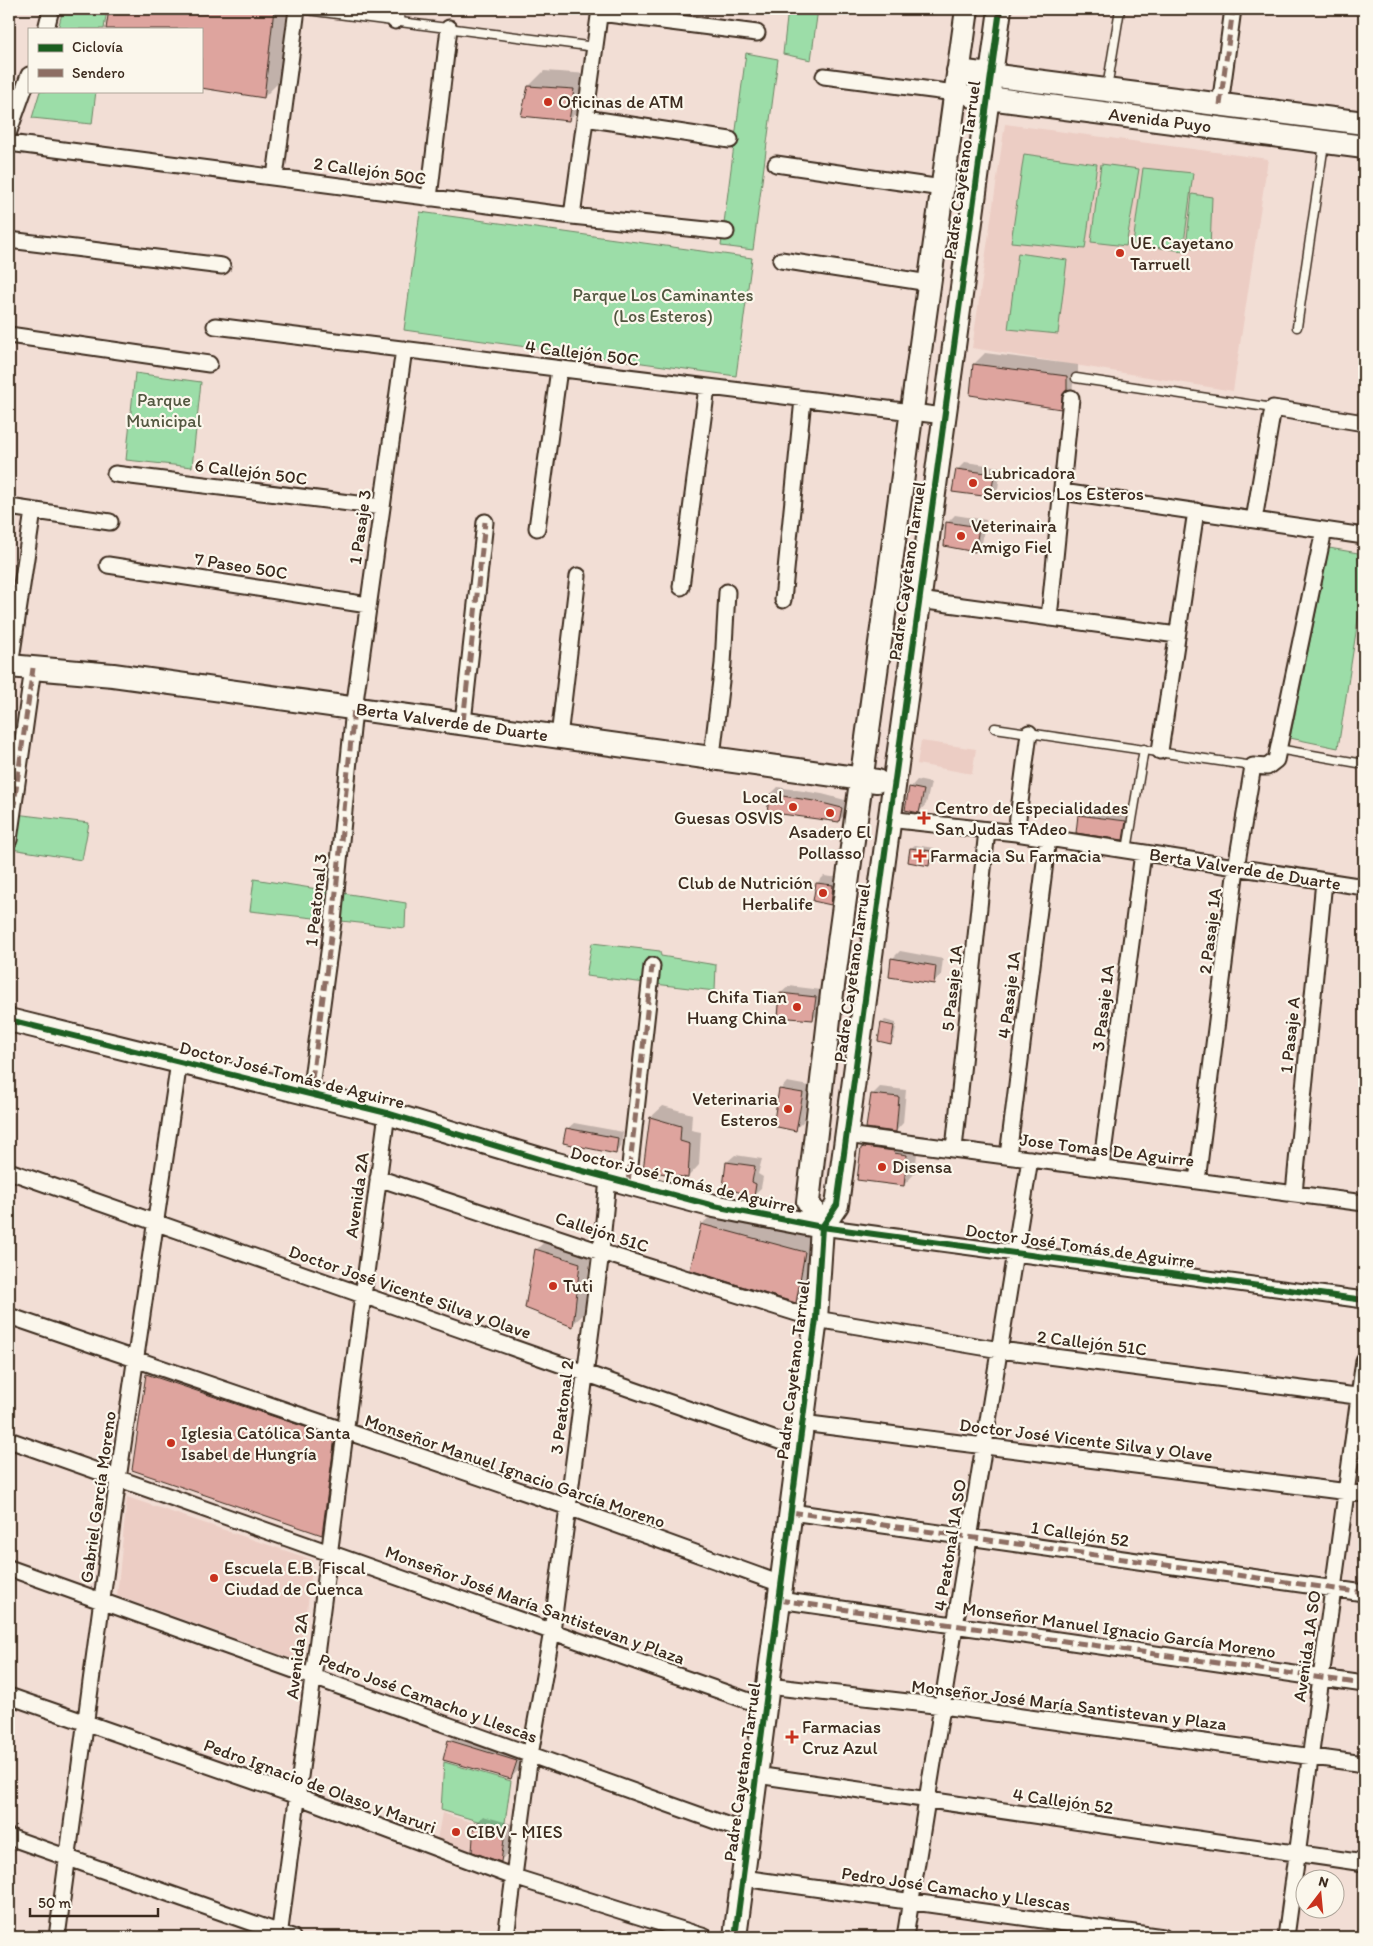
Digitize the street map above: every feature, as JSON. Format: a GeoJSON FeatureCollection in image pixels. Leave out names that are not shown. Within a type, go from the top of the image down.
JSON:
{"type":"FeatureCollection","features":[{"type":"Feature","properties":{"kind":"street"},"geometry":{"type":"LineString","coordinates":[[46,28],[51,9]]}},
{"type":"Feature","properties":{"kind":"street"},"geometry":{"type":"LineString","coordinates":[[275,177],[298,9]]}},
{"type":"Feature","properties":{"kind":"street","name":"Padre Cayetano Tarruel"},"geometry":{"type":"LineString","coordinates":[[822,1227],[808,1202],[834,983],[967,9]]}},
{"type":"Feature","properties":{"kind":"street","name":"Padre Cayetano Tarruel"},"geometry":{"type":"LineString","coordinates":[[735,1937],[816,1319],[822,1227],[837,1205],[1000,9]]}},
{"type":"Feature","properties":{"kind":"street"},"geometry":{"type":"LineString","coordinates":[[1220,105],[1233,9]]}},
{"type":"Feature","properties":{"kind":"street"},"geometry":{"type":"LineString","coordinates":[[572,216],[600,11],[757,33]]}},
{"type":"Feature","properties":{"kind":"street"},"geometry":{"type":"LineString","coordinates":[[429,198],[449,28]]}},
{"type":"Feature","properties":{"kind":"street","name":"Avenida Puyo"},"geometry":{"type":"LineString","coordinates":[[958,71],[989,87],[1364,147]]}},
{"type":"Feature","properties":{"kind":"street"},"geometry":{"type":"LineString","coordinates":[[824,76],[955,94]]}},
{"type":"Feature","properties":{"kind":"street"},"geometry":{"type":"LineString","coordinates":[[9,131],[28,78]]}},
{"type":"Feature","properties":{"kind":"street","name":"Avenida Puyo"},"geometry":{"type":"LineString","coordinates":[[955,94],[989,87],[1106,90],[1364,123]]}},
{"type":"Feature","properties":{"kind":"street"},"geometry":{"type":"LineString","coordinates":[[585,118],[730,140]]}},
{"type":"Feature","properties":{"kind":"street","name":"2 Callejón 50C"},"geometry":{"type":"LineString","coordinates":[[9,143],[572,216],[726,232]]}},
{"type":"Feature","properties":{"kind":"street"},"geometry":{"type":"LineString","coordinates":[[776,164],[942,188]]}},
{"type":"Feature","properties":{"kind":"street"},"geometry":{"type":"LineString","coordinates":[[9,240],[222,266]]}},
{"type":"Feature","properties":{"kind":"street"},"geometry":{"type":"LineString","coordinates":[[781,260],[929,283]]}},
{"type":"Feature","properties":{"kind":"street","name":"4 Callejón 50C"},"geometry":{"type":"LineString","coordinates":[[215,326],[944,416]]}},
{"type":"Feature","properties":{"kind":"street"},"geometry":{"type":"LineString","coordinates":[[9,334],[209,364]]}},
{"type":"Feature","properties":{"kind":"street","name":"1 Pasaje 3"},"geometry":{"type":"LineString","coordinates":[[354,709],[404,349]]}},
{"type":"Feature","properties":{"kind":"street"},"geometry":{"type":"LineString","coordinates":[[537,528],[559,369]]}},
{"type":"Feature","properties":{"kind":"street"},"geometry":{"type":"LineString","coordinates":[[681,587],[707,387]]}},
{"type":"Feature","properties":{"kind":"street"},"geometry":{"type":"LineString","coordinates":[[1049,618],[1071,398]]}},
{"type":"Feature","properties":{"kind":"street"},"geometry":{"type":"LineString","coordinates":[[783,600],[803,399]]}},
{"type":"Feature","properties":{"kind":"street"},"geometry":{"type":"LineString","coordinates":[[1254,520],[1273,408],[1364,423]]}},
{"type":"Feature","properties":{"kind":"street","name":"6 Callejón 50C"},"geometry":{"type":"LineString","coordinates":[[115,474],[382,507]]}},
{"type":"Feature","properties":{"kind":"street"},"geometry":{"type":"LineString","coordinates":[[1062,492],[1364,536]]}},
{"type":"Feature","properties":{"kind":"street"},"geometry":{"type":"LineString","coordinates":[[9,507],[110,522]]}},
{"type":"Feature","properties":{"kind":"street"},"geometry":{"type":"LineString","coordinates":[[9,666],[33,511]]}},
{"type":"Feature","properties":{"kind":"street"},"geometry":{"type":"LineString","coordinates":[[1160,751],[1196,511]]}},
{"type":"Feature","properties":{"kind":"street"},"geometry":{"type":"LineString","coordinates":[[463,722],[485,522]]}},
{"type":"Feature","properties":{"kind":"street"},"geometry":{"type":"LineString","coordinates":[[1253,766],[1267,768],[1273,765],[1278,749],[1324,530]]}},
{"type":"Feature","properties":{"kind":"street","name":"7 Paseo 50C"},"geometry":{"type":"LineString","coordinates":[[108,565],[368,605]]}},
{"type":"Feature","properties":{"kind":"street"},"geometry":{"type":"LineString","coordinates":[[559,737],[578,576]]}},
{"type":"Feature","properties":{"kind":"street"},"geometry":{"type":"LineString","coordinates":[[712,756],[723,664],[727,592]]}},
{"type":"Feature","properties":{"kind":"street"},"geometry":{"type":"LineString","coordinates":[[919,600],[1177,635]]}},
{"type":"Feature","properties":{"kind":"street","name":"Berta Valverde de Duarte"},"geometry":{"type":"LineString","coordinates":[[9,666],[113,675],[354,709],[463,722],[559,737],[712,756],[894,783]]}},
{"type":"Feature","properties":{"kind":"street"},"geometry":{"type":"LineString","coordinates":[[9,840],[33,668]]}},
{"type":"Feature","properties":{"kind":"street","name":"1 Peatonal 3"},"geometry":{"type":"LineString","coordinates":[[310,1094],[333,922],[354,709]]}},
{"type":"Feature","properties":{"kind":"street"},"geometry":{"type":"LineString","coordinates":[[1016,833],[1029,732]]}},
{"type":"Feature","properties":{"kind":"street","name":"2 Pasaje 1A"},"geometry":{"type":"LineString","coordinates":[[1197,1181],[1236,868],[1253,766]]}},
{"type":"Feature","properties":{"kind":"street","name":"Berta Valverde de Duarte"},"geometry":{"type":"LineString","coordinates":[[888,820],[1016,833],[1364,887]]}},
{"type":"Feature","properties":{"kind":"street","name":"5 Pasaje 1A"},"geometry":{"type":"LineString","coordinates":[[954,1149],[987,830]]}},
{"type":"Feature","properties":{"kind":"street","name":"4 Pasaje 1A"},"geometry":{"type":"LineString","coordinates":[[1008,1156],[1048,838]]}},
{"type":"Feature","properties":{"kind":"street","name":"3 Pasaje 1A"},"geometry":{"type":"LineString","coordinates":[[1101,1168],[1143,853]]}},
{"type":"Feature","properties":{"kind":"street","name":"1 Pasaje A"},"geometry":{"type":"LineString","coordinates":[[1294,1194],[1324,881]]}},
{"type":"Feature","properties":{"kind":"street","name":"3 Peatonal 2"},"geometry":{"type":"LineString","coordinates":[[506,1937],[530,1755],[552,1632],[601,1252],[618,1181],[652,966]]}},
{"type":"Feature","properties":{"kind":"street","name":"Doctor José Tomás de Aguirre"},"geometry":{"type":"LineString","coordinates":[[9,1020],[387,1113],[618,1181],[714,1206],[822,1227],[1364,1300]]}},
{"type":"Feature","properties":{"kind":"street","name":"Gabriel García Moreno"},"geometry":{"type":"LineString","coordinates":[[57,1937],[66,1858],[87,1723],[118,1479],[179,1062]]}},
{"type":"Feature","properties":{"kind":"street","name":"Avenida 2A"},"geometry":{"type":"LineString","coordinates":[[283,1936],[297,1796],[387,1113]]}},
{"type":"Feature","properties":{"kind":"street","name":"Jose Tomas De Aguirre"},"geometry":{"type":"LineString","coordinates":[[846,1135],[1364,1203]]}},
{"type":"Feature","properties":{"kind":"street","name":"4 Peatonal 1A SO"},"geometry":{"type":"LineString","coordinates":[[905,1937],[1030,1159]]}},
{"type":"Feature","properties":{"kind":"street","name":"Doctor José Vicente Silva y Olave"},"geometry":{"type":"LineString","coordinates":[[9,1171],[799,1448]]}},
{"type":"Feature","properties":{"kind":"street","name":"Callejón 51C"},"geometry":{"type":"LineString","coordinates":[[378,1178],[601,1252],[816,1319]]}},
{"type":"Feature","properties":{"kind":"street","name":"Monseñor Manuel Ignacio García Moreno"},"geometry":{"type":"LineString","coordinates":[[9,1316],[136,1361],[568,1507],[780,1592],[956,1626],[1364,1684]]}},
{"type":"Feature","properties":{"kind":"street","name":"2 Callejón 51C"},"geometry":{"type":"LineString","coordinates":[[816,1319],[1000,1350],[1362,1397]]}},
{"type":"Feature","properties":{"kind":"street","name":"Avenida 1A SO"},"geometry":{"type":"LineString","coordinates":[[1286,1937],[1347,1492],[1362,1397],[1364,1360]]}},
{"type":"Feature","properties":{"kind":"street","name":"Doctor José Vicente Silva y Olave"},"geometry":{"type":"LineString","coordinates":[[802,1423],[1364,1494]]}},
{"type":"Feature","properties":{"kind":"street","name":"Monseñor José María Santistevan y Plaza"},"geometry":{"type":"LineString","coordinates":[[9,1440],[552,1632],[767,1696],[943,1706],[1364,1764]]}},
{"type":"Feature","properties":{"kind":"street","name":"1 Callejón 52"},"geometry":{"type":"LineString","coordinates":[[791,1512],[1364,1593]]}},
{"type":"Feature","properties":{"kind":"street","name":"Pedro José Camacho y Llescas"},"geometry":{"type":"LineString","coordinates":[[9,1568],[749,1833]]}},
{"type":"Feature","properties":{"kind":"street","name":"Pedro Ignacio de Olaso y Maruri"},"geometry":{"type":"LineString","coordinates":[[9,1696],[297,1796],[514,1877],[705,1937]]}},
{"type":"Feature","properties":{"kind":"street","name":"4 Callejón 52"},"geometry":{"type":"LineString","coordinates":[[756,1776],[1364,1863]]}},
{"type":"Feature","properties":{"kind":"street"},"geometry":{"type":"LineString","coordinates":[[9,1837],[283,1936]]}},
{"type":"Feature","properties":{"kind":"street","name":"Pedro José Camacho y Llescas"},"geometry":{"type":"LineString","coordinates":[[743,1878],[1163,1937]]}},
{"type":"Feature","properties":{"kind":"lane"},"geometry":{"type":"LineString","coordinates":[[298,9],[396,15],[449,28],[595,47]]}},
{"type":"Feature","properties":{"kind":"lane"},"geometry":{"type":"LineString","coordinates":[[1106,90],[1120,9]]}},
{"type":"Feature","properties":{"kind":"lane"},"geometry":{"type":"LineString","coordinates":[[1297,327],[1325,142]]}},
{"type":"Feature","properties":{"kind":"lane"},"geometry":{"type":"LineString","coordinates":[[1076,378],[1273,408]]}},
{"type":"Feature","properties":{"kind":"lane"},"geometry":{"type":"LineString","coordinates":[[996,728],[1253,766]]}},
{"type":"Feature","properties":{"kind":"lane"},"geometry":{"type":"LineString","coordinates":[[1127,850],[1144,749]]}},
{"type":"Feature","properties":{"kind":"lane"},"geometry":{"type":"LineString","coordinates":[[1278,749],[1364,764]]}},
{"type":"Feature","properties":{"kind":"shaded area","name":"UE. Cayetano Tarruell"},"geometry":{"type":"Polygon","coordinates":[[[1005,124],[1268,159],[1233,391],[972,348],[1005,124]]]}},
{"type":"Feature","properties":{"kind":"shaded area"},"geometry":{"type":"Polygon","coordinates":[[[921,741],[976,749],[972,774],[917,764],[921,741]]]}},
{"type":"Feature","properties":{"kind":"shaded area","name":"Escuela E.B. Fiscal Ciudad de Cuenca"},"geometry":{"type":"Polygon","coordinates":[[[127,1497],[313,1560],[301,1662],[117,1596],[127,1497]]]}},
{"type":"Feature","properties":{"kind":"shaded area","name":"CIBV - MIES"},"geometry":{"type":"Polygon","coordinates":[[[442,1813],[474,1823],[472,1852],[437,1840],[442,1813]]]}},
{"type":"Feature","properties":{"kind":"green space"},"geometry":{"type":"Polygon","coordinates":[[[63,9],[107,9],[104,28],[58,28],[63,9]]]}},
{"type":"Feature","properties":{"kind":"green space"},"geometry":{"type":"Polygon","coordinates":[[[788,9],[818,9],[811,60],[783,54],[788,9]]]}},
{"type":"Feature","properties":{"kind":"green space"},"geometry":{"type":"Polygon","coordinates":[[[746,53],[778,59],[753,250],[721,246],[746,53]]]}},
{"type":"Feature","properties":{"kind":"green space"},"geometry":{"type":"Polygon","coordinates":[[[40,92],[96,92],[92,124],[32,118],[40,92]]]}},
{"type":"Feature","properties":{"kind":"green space"},"geometry":{"type":"Polygon","coordinates":[[[1024,154],[1097,164],[1085,249],[1011,242],[1024,154]]]}},
{"type":"Feature","properties":{"kind":"green space"},"geometry":{"type":"Polygon","coordinates":[[[1101,164],[1139,169],[1126,246],[1091,242],[1101,164]]]}},
{"type":"Feature","properties":{"kind":"green space"},"geometry":{"type":"Polygon","coordinates":[[[1143,168],[1193,173],[1183,251],[1133,244],[1143,168]]]}},
{"type":"Feature","properties":{"kind":"green space"},"geometry":{"type":"Polygon","coordinates":[[[1192,194],[1212,197],[1210,250],[1186,247],[1192,194]]]}},
{"type":"Feature","properties":{"kind":"green space","name":"Parque Los Caminantes (Los Esteros)"},"geometry":{"type":"Polygon","coordinates":[[[420,212],[752,258],[736,376],[404,330],[420,212]]]}},
{"type":"Feature","properties":{"kind":"green space"},"geometry":{"type":"Polygon","coordinates":[[[1018,253],[1067,260],[1058,334],[1008,329],[1018,253]]]}},
{"type":"Feature","properties":{"kind":"green space","name":"Parque Municipal"},"geometry":{"type":"Polygon","coordinates":[[[135,373],[201,382],[192,467],[126,460],[135,373]]]}},
{"type":"Feature","properties":{"kind":"green space"},"geometry":{"type":"Polygon","coordinates":[[[1329,548],[1364,554],[1364,581],[1338,748],[1290,738],[1329,548]]]}},
{"type":"Feature","properties":{"kind":"green space"},"geometry":{"type":"Polygon","coordinates":[[[15,814],[89,823],[82,860],[11,849],[15,814]]]}},
{"type":"Feature","properties":{"kind":"green space"},"geometry":{"type":"Polygon","coordinates":[[[254,879],[406,903],[405,928],[250,911],[254,879]]]}},
{"type":"Feature","properties":{"kind":"green space"},"geometry":{"type":"Polygon","coordinates":[[[592,943],[660,951],[661,956],[716,965],[715,991],[586,976],[592,943]]]}},
{"type":"Feature","properties":{"kind":"green space"},"geometry":{"type":"Polygon","coordinates":[[[444,1762],[511,1781],[504,1829],[441,1810],[444,1762]]]}},
{"type":"Feature","properties":{"kind":"building"},"geometry":{"type":"Polygon","coordinates":[[[109,9],[195,11],[195,9],[274,9],[264,98],[202,88],[202,28],[106,28],[109,9]]]}},
{"type":"Feature","properties":{"kind":"building","name":"Oficinas de ATM"},"geometry":{"type":"Polygon","coordinates":[[[528,86],[574,89],[569,121],[521,116],[528,86]]]}},
{"type":"Feature","properties":{"kind":"building"},"geometry":{"type":"Polygon","coordinates":[[[973,364],[1067,376],[1067,390],[1062,397],[1061,409],[970,395],[973,364]]]}},
{"type":"Feature","properties":{"kind":"building","name":"Lubricadora Servicios Los Esteros"},"geometry":{"type":"Polygon","coordinates":[[[956,469],[994,474],[991,497],[952,492],[956,469]]]}},
{"type":"Feature","properties":{"kind":"building","name":"Veterinaira Amigo Fiel"},"geometry":{"type":"Polygon","coordinates":[[[946,522],[979,527],[975,552],[944,546],[946,522]]]}},
{"type":"Feature","properties":{"kind":"building"},"geometry":{"type":"Polygon","coordinates":[[[909,787],[924,790],[919,813],[905,810],[909,787]]]}},
{"type":"Feature","properties":{"kind":"building","name":"Local Guesas OSVIS"},"geometry":{"type":"Polygon","coordinates":[[[770,794],[814,801],[842,808],[839,822],[767,812],[770,794]]]}},
{"type":"Feature","properties":{"kind":"building"},"geometry":{"type":"Polygon","coordinates":[[[1078,815],[1126,821],[1123,840],[1076,833],[1078,815]]]}},
{"type":"Feature","properties":{"kind":"building","name":"Farmacia Su Farmacia"},"geometry":{"type":"Polygon","coordinates":[[[910,848],[931,851],[929,866],[908,862],[910,848]]]}},
{"type":"Feature","properties":{"kind":"building","name":"Club de Nutrición Herbalife"},"geometry":{"type":"Polygon","coordinates":[[[816,883],[833,885],[831,905],[813,901],[816,883]]]}},
{"type":"Feature","properties":{"kind":"building"},"geometry":{"type":"Polygon","coordinates":[[[891,958],[936,966],[934,984],[889,977],[891,958]]]}},
{"type":"Feature","properties":{"kind":"building","name":"Chifa Tian Huang China"},"geometry":{"type":"Polygon","coordinates":[[[780,993],[816,997],[813,1020],[778,1017],[780,993]]]}},
{"type":"Feature","properties":{"kind":"building"},"geometry":{"type":"Polygon","coordinates":[[[881,1023],[894,1026],[891,1044],[878,1041],[881,1023]]]}},
{"type":"Feature","properties":{"kind":"building","name":"Veterinaria Esteros"},"geometry":{"type":"Polygon","coordinates":[[[779,1089],[803,1093],[796,1131],[773,1126],[779,1089]]]}},
{"type":"Feature","properties":{"kind":"building","name":"Disensa"},"geometry":{"type":"Polygon","coordinates":[[[871,1094],[899,1097],[896,1132],[866,1128],[871,1094]]]}},
{"type":"Feature","properties":{"kind":"building"},"geometry":{"type":"Polygon","coordinates":[[[650,1117],[681,1126],[680,1141],[690,1144],[688,1178],[643,1170],[650,1117]]]}},
{"type":"Feature","properties":{"kind":"building"},"geometry":{"type":"Polygon","coordinates":[[[566,1128],[618,1138],[616,1154],[563,1143],[566,1128]]]}},
{"type":"Feature","properties":{"kind":"building","name":"Disensa"},"geometry":{"type":"Polygon","coordinates":[[[861,1148],[894,1151],[894,1153],[907,1155],[904,1186],[857,1180],[861,1148]]]}},
{"type":"Feature","properties":{"kind":"building"},"geometry":{"type":"Polygon","coordinates":[[[726,1162],[755,1166],[752,1182],[756,1184],[754,1197],[723,1187],[726,1162]]]}},
{"type":"Feature","properties":{"kind":"building"},"geometry":{"type":"Polygon","coordinates":[[[701,1224],[805,1252],[796,1303],[690,1270],[701,1224]]]}},
{"type":"Feature","properties":{"kind":"building","name":"Tuti"},"geometry":{"type":"Polygon","coordinates":[[[535,1249],[580,1263],[573,1327],[525,1308],[535,1249]]]}},
{"type":"Feature","properties":{"kind":"building"},"geometry":{"type":"Polygon","coordinates":[[[146,1374],[335,1437],[322,1535],[132,1470],[146,1374]]]}},
{"type":"Feature","properties":{"kind":"building"},"geometry":{"type":"Polygon","coordinates":[[[448,1740],[517,1761],[511,1779],[443,1760],[448,1740]]]}},
{"type":"Feature","properties":{"kind":"building"},"geometry":{"type":"Polygon","coordinates":[[[474,1823],[505,1832],[501,1862],[472,1852],[474,1823]]]}},
{"type":"Feature","properties":{"kind":"marked path"},"geometry":{"type":"LineString","coordinates":[[1220,105],[1233,9]]}},
{"type":"Feature","properties":{"kind":"marked path"},"geometry":{"type":"LineString","coordinates":[[463,722],[485,522]]}},
{"type":"Feature","properties":{"kind":"marked path"},"geometry":{"type":"LineString","coordinates":[[9,840],[33,668]]}},
{"type":"Feature","properties":{"kind":"marked path"},"geometry":{"type":"LineString","coordinates":[[310,1094],[333,922],[354,709]]}},
{"type":"Feature","properties":{"kind":"marked path"},"geometry":{"type":"LineString","coordinates":[[628,1183],[652,966]]}},
{"type":"Feature","properties":{"kind":"marked path"},"geometry":{"type":"LineString","coordinates":[[791,1512],[1364,1593]]}},
{"type":"Feature","properties":{"kind":"marked path"},"geometry":{"type":"LineString","coordinates":[[779,1600],[1364,1684]]}},
{"type":"Feature","properties":{"kind":"cycle path"},"geometry":{"type":"LineString","coordinates":[[735,1937],[816,1319],[822,1227],[837,1205],[1000,9]]}},
{"type":"Feature","properties":{"kind":"cycle path"},"geometry":{"type":"LineString","coordinates":[[9,1020],[387,1113],[553,1163],[714,1206],[822,1227],[1364,1300]]}},
{"type":"Feature","properties":{"kind":"place","name":"Oficinas de ATM"},"geometry":{"type":"Point","coordinates":[548,102]}},
{"type":"Feature","properties":{"kind":"place","name":"UE. Cayetano Tarruell"},"geometry":{"type":"Point","coordinates":[1120,253]}},
{"type":"Feature","properties":{"kind":"place","name":"Lubricadora Servicios Los Esteros"},"geometry":{"type":"Point","coordinates":[973,483]}},
{"type":"Feature","properties":{"kind":"place","name":"Veterinaira Amigo Fiel"},"geometry":{"type":"Point","coordinates":[961,536]}},
{"type":"Feature","properties":{"kind":"place","name":"Local Guesas OSVIS"},"geometry":{"type":"Point","coordinates":[793,807]}},
{"type":"Feature","properties":{"kind":"place","name":"Asadero El Pollasso"},"geometry":{"type":"Point","coordinates":[830,813]}},
{"type":"Feature","properties":{"kind":"place","name":"Centro de Especialidades San Judas TAdeo"},"geometry":{"type":"Point","coordinates":[924,818]}},
{"type":"Feature","properties":{"kind":"place","name":"Farmacia Su Farmacia"},"geometry":{"type":"Point","coordinates":[920,856]}},
{"type":"Feature","properties":{"kind":"place","name":"Club de Nutrición Herbalife"},"geometry":{"type":"Point","coordinates":[823,893]}},
{"type":"Feature","properties":{"kind":"place","name":"Chifa Tian Huang China"},"geometry":{"type":"Point","coordinates":[797,1007]}},
{"type":"Feature","properties":{"kind":"place","name":"Veterinaria Esteros"},"geometry":{"type":"Point","coordinates":[788,1109]}},
{"type":"Feature","properties":{"kind":"place","name":"Disensa"},"geometry":{"type":"Point","coordinates":[882,1167]}},
{"type":"Feature","properties":{"kind":"place","name":"Tuti"},"geometry":{"type":"Point","coordinates":[553,1286]}},
{"type":"Feature","properties":{"kind":"place","name":"Iglesia Católica Santa Isabel de Hungría"},"geometry":{"type":"Point","coordinates":[171,1443]}},
{"type":"Feature","properties":{"kind":"place","name":"Escuela E.B. Fiscal Ciudad de Cuenca"},"geometry":{"type":"Point","coordinates":[214,1578]}},
{"type":"Feature","properties":{"kind":"place","name":"Farmacias Cruz Azul"},"geometry":{"type":"Point","coordinates":[792,1737]}},
{"type":"Feature","properties":{"kind":"place","name":"CIBV - MIES"},"geometry":{"type":"Point","coordinates":[456,1832]}}]}
